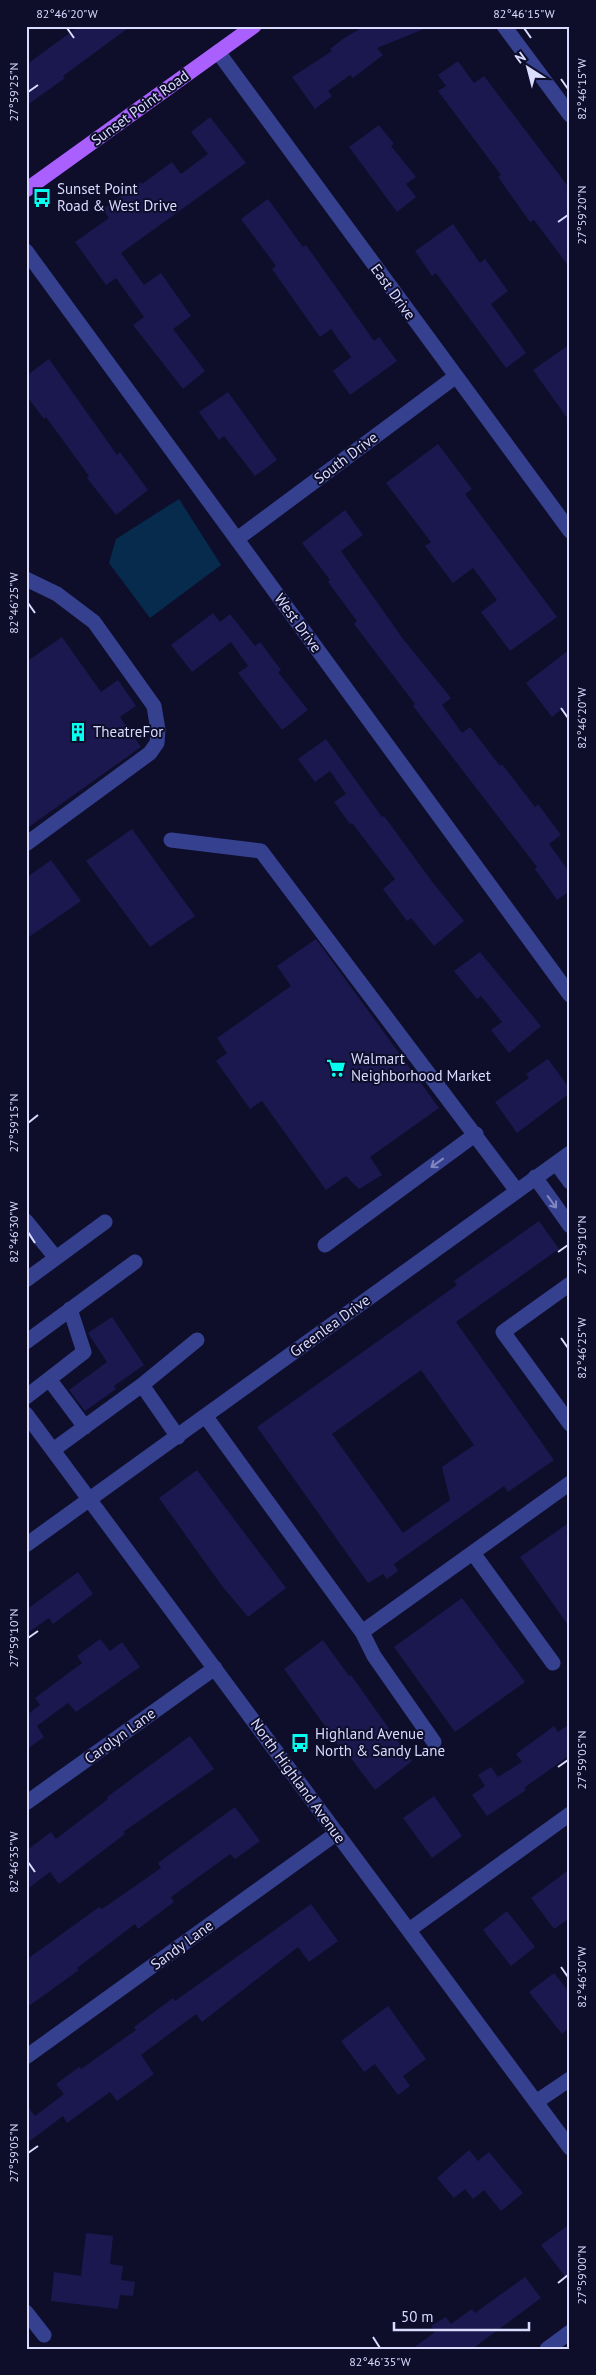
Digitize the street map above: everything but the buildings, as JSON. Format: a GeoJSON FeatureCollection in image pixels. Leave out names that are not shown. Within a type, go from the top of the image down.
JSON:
{"type":"FeatureCollection","features":[{"type":"Feature","properties":{"kind":"main road","name":"Sunset Point Road"},"geometry":{"type":"LineString","coordinates":[[26,190],[254,26]]}},
{"type":"Feature","properties":{"kind":"street"},"geometry":{"type":"LineString","coordinates":[[504,26],[570,115]]}},
{"type":"Feature","properties":{"kind":"street","name":"East Drive"},"geometry":{"type":"LineString","coordinates":[[218,52],[570,531]]}},
{"type":"Feature","properties":{"kind":"street","name":"West Drive"},"geometry":{"type":"LineString","coordinates":[[26,251],[570,995]]}},
{"type":"Feature","properties":{"kind":"street","name":"South Drive"},"geometry":{"type":"LineString","coordinates":[[237,539],[455,377]]}},
{"type":"Feature","properties":{"kind":"street"},"geometry":{"type":"LineString","coordinates":[[26,579],[57,594],[94,622],[154,706],[158,730],[157,743],[150,753],[26,844]]}},
{"type":"Feature","properties":{"kind":"street"},"geometry":{"type":"LineString","coordinates":[[171,840],[261,851],[476,1134],[517,1191]]}},
{"type":"Feature","properties":{"kind":"street"},"geometry":{"type":"LineString","coordinates":[[325,1245],[476,1134]]}},
{"type":"Feature","properties":{"kind":"street","name":"Greenlea Drive"},"geometry":{"type":"LineString","coordinates":[[26,1545],[570,1153]]}},
{"type":"Feature","properties":{"kind":"street"},"geometry":{"type":"LineString","coordinates":[[556,1163],[570,1182]]}},
{"type":"Feature","properties":{"kind":"street"},"geometry":{"type":"LineString","coordinates":[[535,1178],[570,1226]]}},
{"type":"Feature","properties":{"kind":"street"},"geometry":{"type":"LineString","coordinates":[[26,1280],[105,1222]]}},
{"type":"Feature","properties":{"kind":"street"},"geometry":{"type":"LineString","coordinates":[[27,1223],[56,1258]]}},
{"type":"Feature","properties":{"kind":"street"},"geometry":{"type":"LineString","coordinates":[[26,1342],[135,1262]]}},
{"type":"Feature","properties":{"kind":"street"},"geometry":{"type":"LineString","coordinates":[[570,1284],[503,1332],[570,1424]]}},
{"type":"Feature","properties":{"kind":"street"},"geometry":{"type":"LineString","coordinates":[[26,1397],[84,1352],[70,1309]]}},
{"type":"Feature","properties":{"kind":"street"},"geometry":{"type":"LineString","coordinates":[[54,1450],[142,1385],[197,1340]]}},
{"type":"Feature","properties":{"kind":"street"},"geometry":{"type":"LineString","coordinates":[[49,1379],[85,1427]]}},
{"type":"Feature","properties":{"kind":"street"},"geometry":{"type":"LineString","coordinates":[[142,1385],[178,1436]]}},
{"type":"Feature","properties":{"kind":"street","name":"North Highland Avenue"},"geometry":{"type":"LineString","coordinates":[[26,1414],[91,1499],[570,2148]]}},
{"type":"Feature","properties":{"kind":"street"},"geometry":{"type":"LineString","coordinates":[[206,1417],[362,1632],[374,1656],[434,1742]]}},
{"type":"Feature","properties":{"kind":"street"},"geometry":{"type":"LineString","coordinates":[[362,1632],[570,1483]]}},
{"type":"Feature","properties":{"kind":"street"},"geometry":{"type":"LineString","coordinates":[[473,1553],[553,1663]]}},
{"type":"Feature","properties":{"kind":"street","name":"Carolyn Lane"},"geometry":{"type":"LineString","coordinates":[[26,1803],[215,1668]]}},
{"type":"Feature","properties":{"kind":"street"},"geometry":{"type":"LineString","coordinates":[[408,1930],[570,1814]]}},
{"type":"Feature","properties":{"kind":"street","name":"Sandy Lane"},"geometry":{"type":"LineString","coordinates":[[26,2057],[337,1834]]}},
{"type":"Feature","properties":{"kind":"street"},"geometry":{"type":"LineString","coordinates":[[536,2102],[570,2078]]}},
{"type":"Feature","properties":{"kind":"street"},"geometry":{"type":"LineString","coordinates":[[26,2312],[44,2335]]}},
{"type":"Feature","properties":{"kind":"street"},"geometry":{"type":"LineString","coordinates":[[547,2349],[570,2332]]}},
{"type":"Feature","properties":{"kind":"water"},"geometry":{"type":"Polygon","coordinates":[[[179,499],[221,565],[150,618],[109,563],[116,539],[179,499]]]}},
{"type":"Feature","properties":{"kind":"place","name":"Sunset Point Road & West Drive"},"geometry":{"type":"Point","coordinates":[42,198]}},
{"type":"Feature","properties":{"kind":"place","name":"TheatreFor"},"geometry":{"type":"Point","coordinates":[78,732]}},
{"type":"Feature","properties":{"kind":"place","name":"Walmart Neighborhood Market"},"geometry":{"type":"Point","coordinates":[336,1068]}},
{"type":"Feature","properties":{"kind":"place","name":"Highland Avenue North & Sandy Lane"},"geometry":{"type":"Point","coordinates":[300,1743]}}]}
